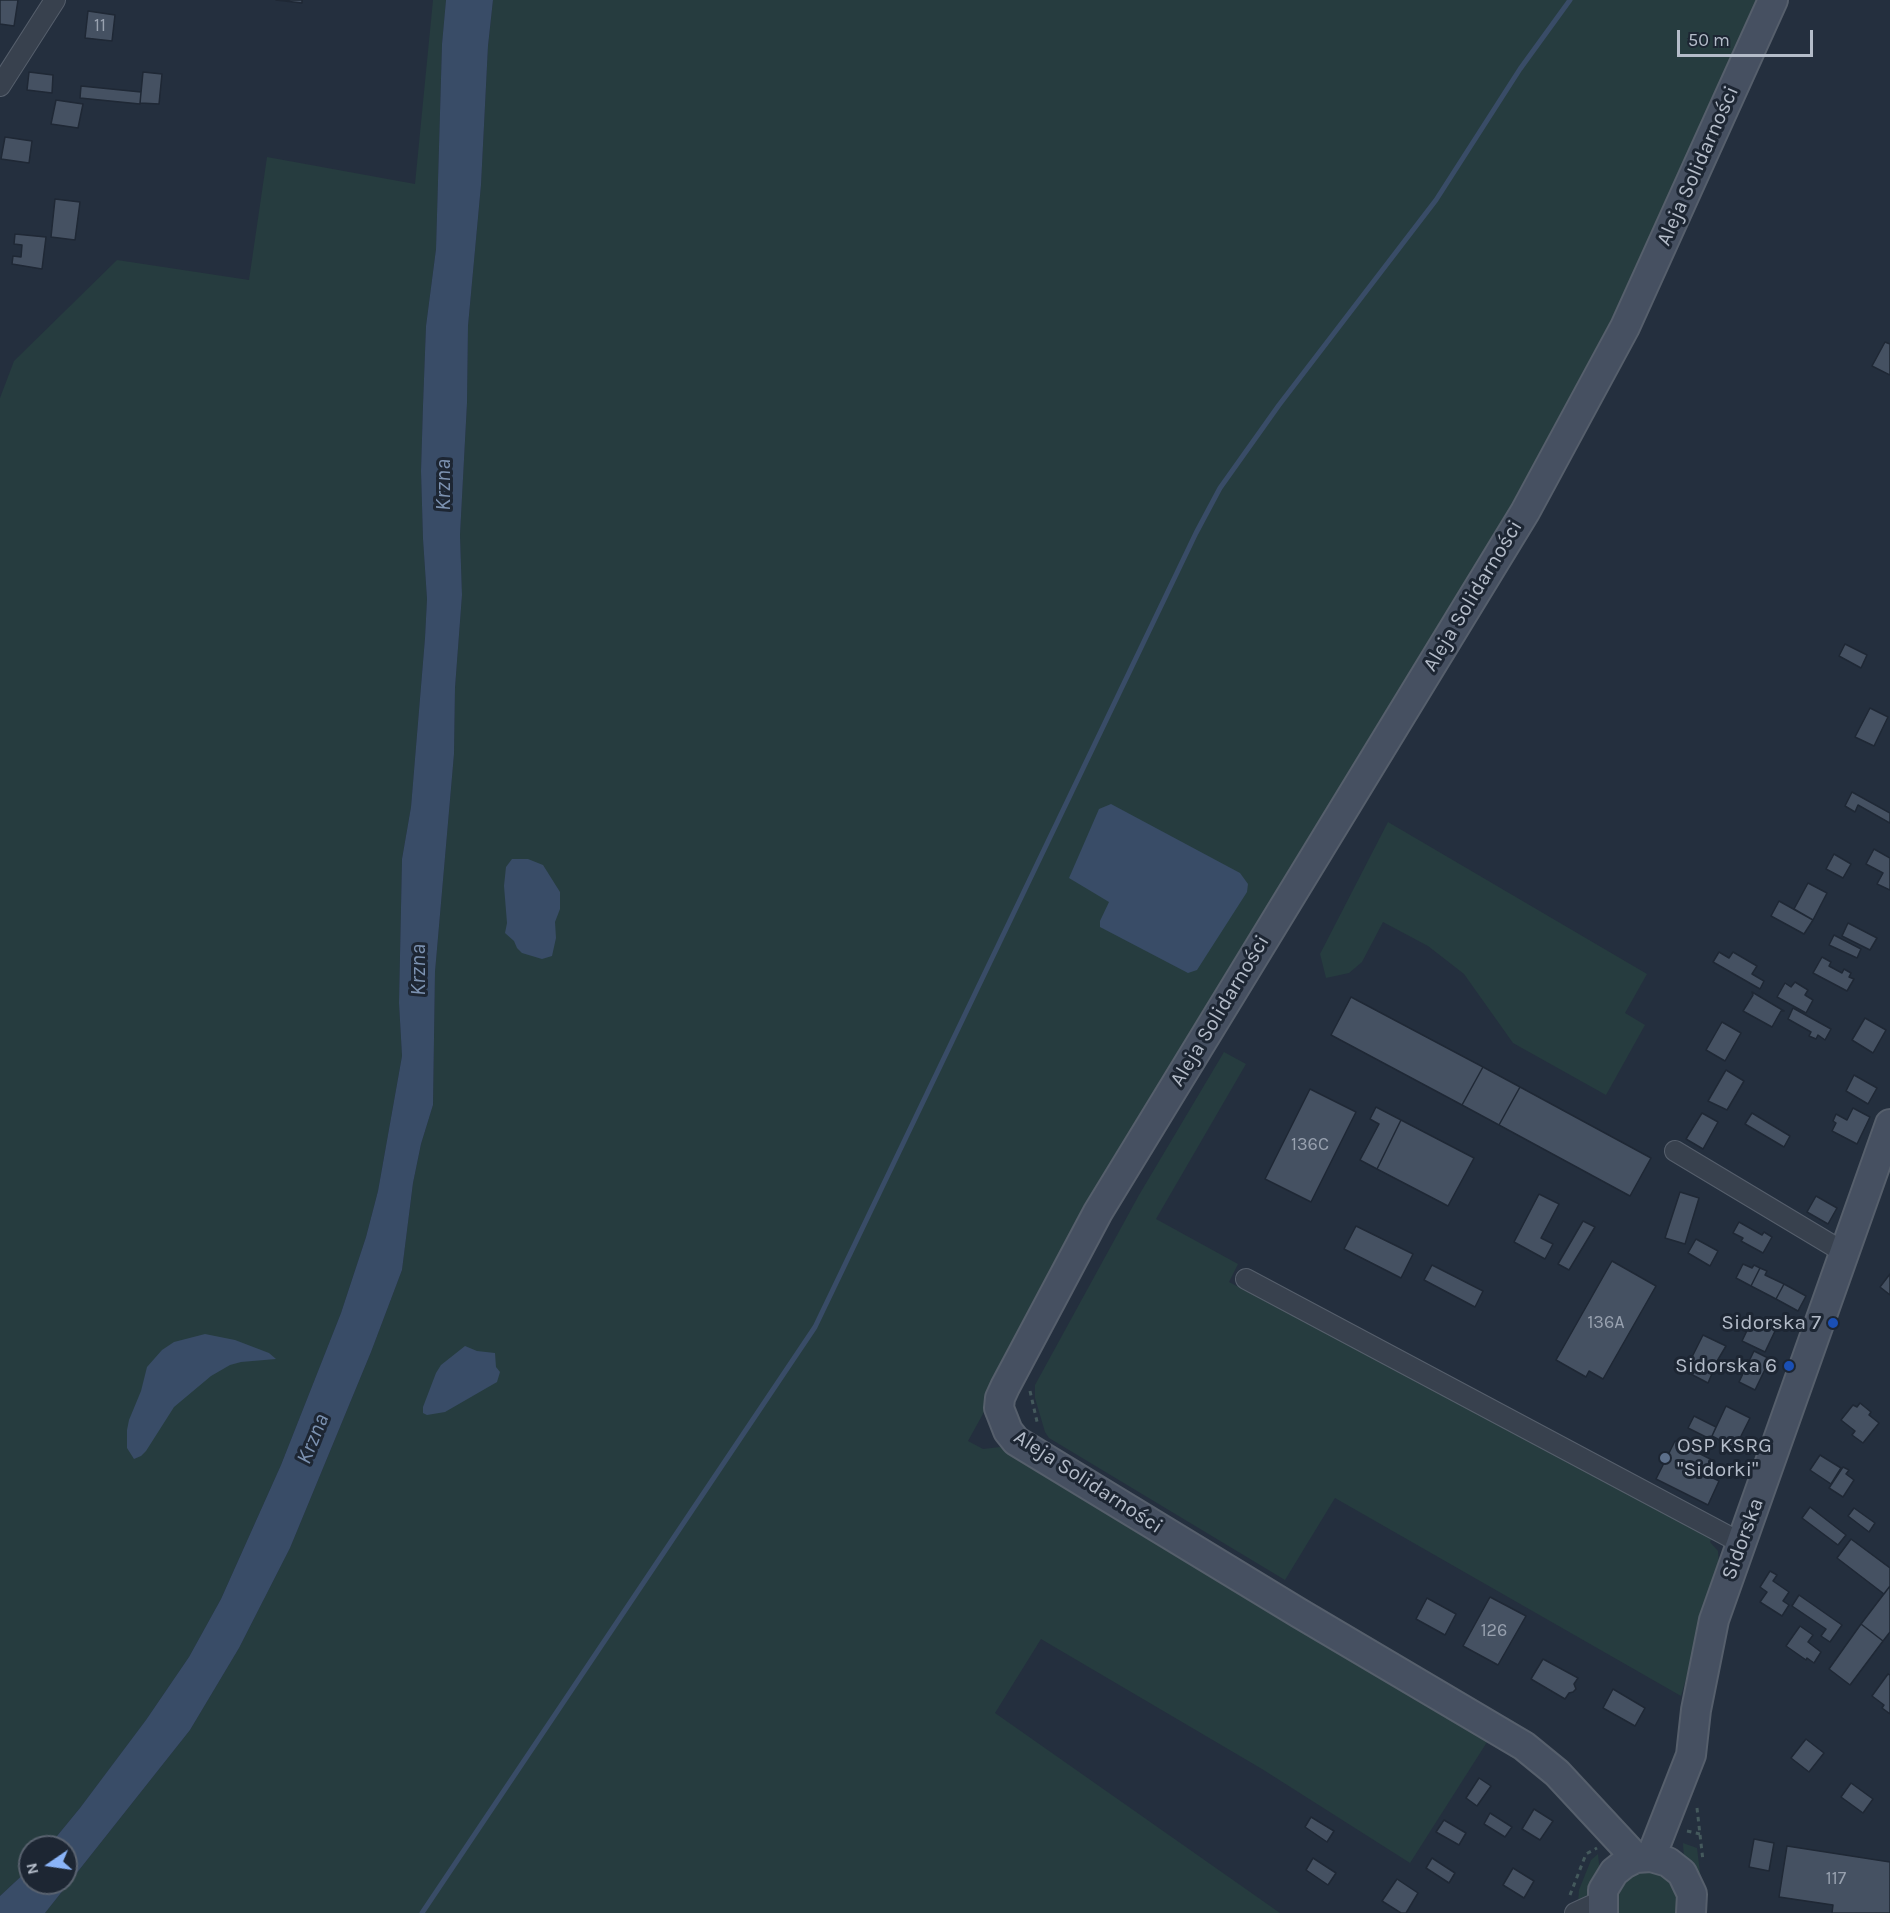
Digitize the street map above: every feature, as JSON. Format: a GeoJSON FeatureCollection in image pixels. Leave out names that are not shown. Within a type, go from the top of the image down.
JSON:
{"type":"FeatureCollection","features":[{"type":"Feature","properties":{"kind":"street"},"geometry":{"type":"LineString","coordinates":[[0,86],[55,0]]}},
{"type":"Feature","properties":{"kind":"street","name":"Aleja Solidarności"},"geometry":{"type":"LineString","coordinates":[[1691,1913],[1692,1894],[1682,1873],[1644,1863],[1557,1773],[1524,1746],[1016,1441],[1008,1431],[999,1408],[1005,1387],[1098,1212],[1525,512],[1625,327],[1773,0]]}},
{"type":"Feature","properties":{"kind":"street","name":"Sidorska"},"geometry":{"type":"LineString","coordinates":[[1602,1907],[1603,1890],[1644,1863],[1691,1755],[1696,1710],[1714,1620],[1890,1124]]}},
{"type":"Feature","properties":{"kind":"street"},"geometry":{"type":"LineString","coordinates":[[1675,1151],[1845,1252]]}},
{"type":"Feature","properties":{"kind":"street"},"geometry":{"type":"LineString","coordinates":[[1246,1279],[1741,1543]]}},
{"type":"Feature","properties":{"kind":"street"},"geometry":{"type":"LineString","coordinates":[[1573,1905],[1602,1907]]}},
{"type":"Feature","properties":{"kind":"path"},"geometry":{"type":"LineString","coordinates":[[1030,1385],[1041,1434]]}},
{"type":"Feature","properties":{"kind":"path"},"geometry":{"type":"LineString","coordinates":[[1686,1831],[1700,1834]]}},
{"type":"Feature","properties":{"kind":"path"},"geometry":{"type":"LineString","coordinates":[[1573,1905],[1587,1854],[1596,1848]]}},
{"type":"Feature","properties":{"kind":"green space"},"geometry":{"type":"Polygon","coordinates":[[[433,0],[446,0],[442,44],[436,249],[426,326],[423,405],[421,471],[427,599],[411,807],[402,859],[399,1003],[402,1056],[378,1191],[366,1237],[341,1313],[281,1465],[221,1599],[189,1657],[146,1720],[58,1835],[18,1835],[18,1879],[0,1896],[0,398],[14,361],[117,260],[249,280],[267,157],[415,184],[433,0]]]}},
{"type":"Feature","properties":{"kind":"green space"},"geometry":{"type":"Polygon","coordinates":[[[493,0],[1762,0],[1562,429],[1064,1267],[968,1441],[983,1449],[1000,1447],[1009,1449],[1489,1739],[1410,1863],[1262,1769],[1041,1639],[995,1713],[1280,1913],[45,1913],[59,1895],[78,1895],[78,1871],[190,1730],[239,1648],[290,1548],[371,1352],[402,1270],[413,1183],[421,1144],[433,1105],[435,972],[454,754],[455,688],[462,595],[460,535],[467,403],[468,326],[481,185],[488,46],[493,0]]]}},
{"type":"Feature","properties":{"kind":"green space"},"geometry":{"type":"Polygon","coordinates":[[[1388,822],[1647,974],[1625,1013],[1645,1025],[1606,1095],[1513,1043],[1464,974],[1428,946],[1383,922],[1362,962],[1349,973],[1326,978],[1320,954],[1388,822]]]}},
{"type":"Feature","properties":{"kind":"green space"},"geometry":{"type":"Polygon","coordinates":[[[1224,1052],[1246,1064],[1156,1219],[1238,1264],[1229,1282],[1641,1497],[1712,1538],[1710,1542],[1718,1551],[1719,1565],[1681,1696],[1335,1498],[1285,1580],[1049,1438],[1035,1398],[1035,1385],[1139,1195],[1224,1052]]]}},
{"type":"Feature","properties":{"kind":"green space"},"geometry":{"type":"Polygon","coordinates":[[[1683,1843],[1697,1848],[1705,1913],[1684,1858],[1683,1843]]]}},
{"type":"Feature","properties":{"kind":"green space"},"geometry":{"type":"Polygon","coordinates":[[[1598,1854],[1600,1873],[1592,1892],[1578,1903],[1579,1890],[1591,1860],[1598,1854]]]}},
{"type":"Feature","properties":{"kind":"green space"},"geometry":{"type":"Polygon","coordinates":[[[1641,1869],[1663,1873],[1678,1891],[1676,1913],[1617,1913],[1614,1901],[1621,1881],[1641,1869]]]}},
{"type":"Feature","properties":{"kind":"water","name":"Krzna"},"geometry":{"type":"Polygon","coordinates":[[[446,0],[493,0],[488,46],[481,185],[468,326],[467,403],[460,535],[462,595],[455,688],[454,754],[435,972],[433,1105],[421,1144],[413,1183],[402,1270],[371,1352],[290,1548],[239,1648],[190,1730],[78,1871],[78,1835],[58,1835],[146,1720],[189,1657],[221,1599],[281,1465],[341,1313],[366,1237],[378,1191],[402,1056],[399,1003],[402,859],[411,807],[427,599],[421,471],[426,326],[436,249],[442,44],[446,0]]]}},
{"type":"Feature","properties":{"kind":"water"},"geometry":{"type":"Polygon","coordinates":[[[1111,804],[1240,873],[1248,884],[1247,892],[1197,970],[1188,973],[1100,927],[1100,921],[1109,902],[1069,878],[1099,809],[1111,804]]]}},
{"type":"Feature","properties":{"kind":"water"},"geometry":{"type":"Polygon","coordinates":[[[512,859],[528,859],[543,865],[560,892],[560,909],[555,922],[556,938],[552,956],[542,959],[522,953],[505,933],[507,923],[504,886],[506,867],[512,859]]]}},
{"type":"Feature","properties":{"kind":"water"},"geometry":{"type":"Polygon","coordinates":[[[205,1334],[235,1340],[269,1353],[276,1359],[241,1362],[230,1365],[211,1376],[174,1407],[146,1451],[134,1459],[127,1448],[127,1430],[147,1367],[162,1350],[174,1342],[205,1334]]]}},
{"type":"Feature","properties":{"kind":"water"},"geometry":{"type":"Polygon","coordinates":[[[465,1346],[477,1351],[495,1353],[496,1367],[500,1372],[497,1382],[445,1412],[427,1415],[423,1413],[423,1407],[441,1365],[465,1346]]]}},
{"type":"Feature","properties":{"kind":"water"},"geometry":{"type":"Polygon","coordinates":[[[18,1879],[18,1895],[59,1895],[45,1913],[0,1913],[0,1896],[18,1879]]]}},
{"type":"Feature","properties":{"kind":"building"},"geometry":{"type":"Polygon","coordinates":[[[0,0],[18,0],[14,26],[0,24],[0,0]]]}},
{"type":"Feature","properties":{"kind":"building"},"geometry":{"type":"Polygon","coordinates":[[[276,0],[302,0],[302,3],[276,0]]]}},
{"type":"Feature","properties":{"kind":"building"},"geometry":{"type":"Polygon","coordinates":[[[88,11],[115,15],[112,41],[85,38],[88,11]]]}},
{"type":"Feature","properties":{"kind":"building"},"geometry":{"type":"Polygon","coordinates":[[[29,72],[53,75],[52,93],[27,90],[29,72]]]}},
{"type":"Feature","properties":{"kind":"building"},"geometry":{"type":"Polygon","coordinates":[[[143,72],[162,74],[159,104],[140,103],[143,72]]]}},
{"type":"Feature","properties":{"kind":"building"},"geometry":{"type":"Polygon","coordinates":[[[81,86],[141,92],[140,104],[80,98],[81,86]]]}},
{"type":"Feature","properties":{"kind":"building"},"geometry":{"type":"Polygon","coordinates":[[[56,100],[83,104],[78,128],[51,124],[56,100]]]}},
{"type":"Feature","properties":{"kind":"building"},"geometry":{"type":"Polygon","coordinates":[[[5,137],[32,141],[29,163],[1,159],[5,137]]]}},
{"type":"Feature","properties":{"kind":"building"},"geometry":{"type":"Polygon","coordinates":[[[55,199],[80,202],[75,240],[51,237],[55,199]]]}},
{"type":"Feature","properties":{"kind":"building"},"geometry":{"type":"Polygon","coordinates":[[[15,234],[46,237],[42,269],[12,264],[13,256],[21,257],[22,245],[14,244],[15,234]]]}},
{"type":"Feature","properties":{"kind":"building"},"geometry":{"type":"Polygon","coordinates":[[[1885,342],[1890,344],[1890,375],[1872,366],[1885,342]]]}},
{"type":"Feature","properties":{"kind":"building"},"geometry":{"type":"Polygon","coordinates":[[[1845,644],[1867,655],[1861,668],[1839,656],[1845,644]]]}},
{"type":"Feature","properties":{"kind":"building"},"geometry":{"type":"Polygon","coordinates":[[[1870,708],[1888,717],[1874,746],[1855,737],[1870,708]]]}},
{"type":"Feature","properties":{"kind":"building"},"geometry":{"type":"Polygon","coordinates":[[[1852,792],[1890,813],[1890,823],[1858,805],[1855,812],[1845,806],[1852,792]]]}},
{"type":"Feature","properties":{"kind":"building"},"geometry":{"type":"Polygon","coordinates":[[[1874,849],[1890,858],[1890,890],[1877,884],[1883,873],[1866,864],[1874,849]]]}},
{"type":"Feature","properties":{"kind":"building"},"geometry":{"type":"Polygon","coordinates":[[[1834,854],[1851,864],[1843,878],[1826,869],[1834,854]]]}},
{"type":"Feature","properties":{"kind":"building"},"geometry":{"type":"Polygon","coordinates":[[[1808,883],[1827,893],[1813,920],[1794,909],[1808,883]]]}},
{"type":"Feature","properties":{"kind":"building"},"geometry":{"type":"Polygon","coordinates":[[[1779,901],[1813,920],[1804,934],[1771,916],[1779,901]]]}},
{"type":"Feature","properties":{"kind":"building"},"geometry":{"type":"Polygon","coordinates":[[[1848,923],[1877,938],[1870,950],[1842,936],[1848,923]]]}},
{"type":"Feature","properties":{"kind":"building"},"geometry":{"type":"Polygon","coordinates":[[[1834,935],[1861,949],[1857,958],[1829,945],[1834,935]]]}},
{"type":"Feature","properties":{"kind":"building"},"geometry":{"type":"Polygon","coordinates":[[[1719,952],[1729,958],[1733,952],[1757,966],[1752,974],[1764,981],[1760,989],[1713,962],[1719,952]]]}},
{"type":"Feature","properties":{"kind":"building"},"geometry":{"type":"Polygon","coordinates":[[[1822,957],[1831,962],[1829,966],[1842,973],[1844,969],[1851,973],[1849,977],[1854,979],[1847,991],[1813,973],[1822,957]]]}},
{"type":"Feature","properties":{"kind":"building"},"geometry":{"type":"Polygon","coordinates":[[[1795,982],[1808,990],[1805,995],[1813,1000],[1806,1013],[1777,997],[1785,983],[1791,987],[1795,982]]]}},
{"type":"Feature","properties":{"kind":"building"},"geometry":{"type":"Polygon","coordinates":[[[1752,992],[1784,1011],[1781,1011],[1772,1027],[1743,1011],[1753,995],[1752,992]]]}},
{"type":"Feature","properties":{"kind":"building"},"geometry":{"type":"Polygon","coordinates":[[[1351,997],[1483,1067],[1462,1105],[1331,1035],[1351,997]]]}},
{"type":"Feature","properties":{"kind":"building"},"geometry":{"type":"Polygon","coordinates":[[[1793,1008],[1831,1029],[1825,1040],[1818,1035],[1816,1039],[1809,1036],[1811,1032],[1788,1019],[1793,1008]]]}},
{"type":"Feature","properties":{"kind":"building"},"geometry":{"type":"Polygon","coordinates":[[[1865,1018],[1886,1030],[1873,1053],[1852,1040],[1865,1018]]]}},
{"type":"Feature","properties":{"kind":"building"},"geometry":{"type":"Polygon","coordinates":[[[1722,1022],[1741,1033],[1725,1061],[1706,1050],[1722,1022]]]}},
{"type":"Feature","properties":{"kind":"building"},"geometry":{"type":"Polygon","coordinates":[[[1483,1067],[1520,1087],[1499,1125],[1462,1105],[1483,1067]]]}},
{"type":"Feature","properties":{"kind":"building"},"geometry":{"type":"Polygon","coordinates":[[[1726,1070],[1744,1081],[1727,1110],[1708,1101],[1726,1070]]]}},
{"type":"Feature","properties":{"kind":"building"},"geometry":{"type":"Polygon","coordinates":[[[1854,1075],[1877,1088],[1868,1104],[1846,1091],[1854,1075]]]}},
{"type":"Feature","properties":{"kind":"building"},"geometry":{"type":"Polygon","coordinates":[[[1520,1087],[1651,1158],[1630,1196],[1499,1125],[1520,1087]]]}},
{"type":"Feature","properties":{"kind":"building"},"geometry":{"type":"Polygon","coordinates":[[[1310,1089],[1356,1112],[1311,1202],[1265,1179],[1310,1089]]]}},
{"type":"Feature","properties":{"kind":"building"},"geometry":{"type":"Polygon","coordinates":[[[1376,1107],[1401,1120],[1377,1169],[1360,1160],[1379,1124],[1370,1119],[1376,1107]]]}},
{"type":"Feature","properties":{"kind":"building"},"geometry":{"type":"Polygon","coordinates":[[[1853,1108],[1870,1117],[1857,1144],[1832,1131],[1836,1123],[1833,1121],[1836,1114],[1847,1120],[1853,1108]]]}},
{"type":"Feature","properties":{"kind":"building"},"geometry":{"type":"Polygon","coordinates":[[[1702,1113],[1718,1122],[1703,1149],[1686,1139],[1702,1113]]]}},
{"type":"Feature","properties":{"kind":"building"},"geometry":{"type":"Polygon","coordinates":[[[1752,1113],[1790,1136],[1784,1147],[1745,1124],[1752,1113]]]}},
{"type":"Feature","properties":{"kind":"building"},"geometry":{"type":"Polygon","coordinates":[[[1401,1120],[1474,1158],[1448,1206],[1377,1169],[1401,1120]]]}},
{"type":"Feature","properties":{"kind":"building"},"geometry":{"type":"Polygon","coordinates":[[[1680,1192],[1699,1198],[1685,1244],[1665,1238],[1680,1192]]]}},
{"type":"Feature","properties":{"kind":"building"},"geometry":{"type":"Polygon","coordinates":[[[1539,1194],[1559,1204],[1541,1238],[1553,1244],[1545,1259],[1514,1242],[1539,1194]]]}},
{"type":"Feature","properties":{"kind":"building"},"geometry":{"type":"Polygon","coordinates":[[[1816,1196],[1837,1208],[1828,1224],[1807,1212],[1816,1196]]]}},
{"type":"Feature","properties":{"kind":"building"},"geometry":{"type":"Polygon","coordinates":[[[1583,1221],[1595,1227],[1569,1270],[1558,1264],[1583,1221]]]}},
{"type":"Feature","properties":{"kind":"building"},"geometry":{"type":"Polygon","coordinates":[[[1739,1222],[1762,1235],[1764,1232],[1772,1237],[1763,1253],[1741,1241],[1743,1238],[1733,1233],[1739,1222]]]}},
{"type":"Feature","properties":{"kind":"building"},"geometry":{"type":"Polygon","coordinates":[[[1356,1226],[1413,1254],[1401,1278],[1344,1249],[1356,1226]]]}},
{"type":"Feature","properties":{"kind":"building"},"geometry":{"type":"Polygon","coordinates":[[[1696,1239],[1718,1251],[1710,1266],[1688,1253],[1696,1239]]]}},
{"type":"Feature","properties":{"kind":"building"},"geometry":{"type":"Polygon","coordinates":[[[1612,1261],[1656,1286],[1603,1379],[1589,1371],[1586,1377],[1556,1360],[1612,1261]]]}},
{"type":"Feature","properties":{"kind":"building"},"geometry":{"type":"Polygon","coordinates":[[[1743,1264],[1752,1268],[1754,1265],[1760,1268],[1751,1286],[1736,1278],[1743,1264]]]}},
{"type":"Feature","properties":{"kind":"building"},"geometry":{"type":"Polygon","coordinates":[[[1432,1265],[1483,1291],[1475,1307],[1424,1280],[1432,1265]]]}},
{"type":"Feature","properties":{"kind":"building"},"geometry":{"type":"Polygon","coordinates":[[[1760,1268],[1767,1271],[1765,1275],[1784,1284],[1776,1299],[1751,1286],[1760,1268]]]}},
{"type":"Feature","properties":{"kind":"building"},"geometry":{"type":"Polygon","coordinates":[[[1890,1274],[1890,1295],[1880,1287],[1890,1274]]]}},
{"type":"Feature","properties":{"kind":"building"},"geometry":{"type":"Polygon","coordinates":[[[1784,1284],[1806,1296],[1798,1311],[1776,1299],[1784,1284]]]}},
{"type":"Feature","properties":{"kind":"building"},"geometry":{"type":"Polygon","coordinates":[[[1753,1318],[1776,1329],[1765,1352],[1742,1341],[1753,1318]]]}},
{"type":"Feature","properties":{"kind":"building"},"geometry":{"type":"Polygon","coordinates":[[[1703,1335],[1726,1346],[1713,1368],[1708,1383],[1685,1371],[1703,1335]]]}},
{"type":"Feature","properties":{"kind":"building"},"geometry":{"type":"Polygon","coordinates":[[[1754,1351],[1770,1359],[1755,1390],[1739,1382],[1754,1351]]]}},
{"type":"Feature","properties":{"kind":"building"},"geometry":{"type":"Polygon","coordinates":[[[1860,1403],[1879,1423],[1863,1443],[1852,1435],[1855,1431],[1841,1420],[1853,1405],[1857,1407],[1860,1403]]]}},
{"type":"Feature","properties":{"kind":"building"},"geometry":{"type":"Polygon","coordinates":[[[1726,1406],[1750,1418],[1735,1448],[1712,1436],[1726,1406]]]}},
{"type":"Feature","properties":{"kind":"building"},"geometry":{"type":"Polygon","coordinates":[[[1694,1416],[1716,1427],[1712,1436],[1706,1437],[1688,1428],[1694,1416]]]}},
{"type":"Feature","properties":{"kind":"building"},"geometry":{"type":"Polygon","coordinates":[[[1675,1441],[1714,1461],[1707,1475],[1719,1481],[1708,1505],[1656,1479],[1675,1441]]]}},
{"type":"Feature","properties":{"kind":"building"},"geometry":{"type":"Polygon","coordinates":[[[1820,1455],[1841,1468],[1831,1484],[1810,1470],[1820,1455]]]}},
{"type":"Feature","properties":{"kind":"building"},"geometry":{"type":"Polygon","coordinates":[[[1843,1467],[1849,1470],[1846,1474],[1854,1480],[1843,1497],[1829,1488],[1843,1467]]]}},
{"type":"Feature","properties":{"kind":"building"},"geometry":{"type":"Polygon","coordinates":[[[1810,1507],[1846,1535],[1838,1545],[1802,1518],[1810,1507]]]}},
{"type":"Feature","properties":{"kind":"building"},"geometry":{"type":"Polygon","coordinates":[[[1854,1508],[1875,1523],[1869,1532],[1848,1516],[1854,1508]]]}},
{"type":"Feature","properties":{"kind":"building"},"geometry":{"type":"Polygon","coordinates":[[[1851,1539],[1890,1568],[1890,1586],[1884,1594],[1837,1558],[1851,1539]]]}},
{"type":"Feature","properties":{"kind":"building"},"geometry":{"type":"Polygon","coordinates":[[[1770,1571],[1777,1575],[1773,1581],[1789,1592],[1783,1601],[1789,1605],[1782,1616],[1760,1602],[1767,1592],[1760,1587],[1770,1571]]]}},
{"type":"Feature","properties":{"kind":"building"},"geometry":{"type":"Polygon","coordinates":[[[1890,1586],[1890,1632],[1883,1641],[1861,1624],[1890,1586]]]}},
{"type":"Feature","properties":{"kind":"building"},"geometry":{"type":"Polygon","coordinates":[[[1799,1595],[1842,1625],[1830,1642],[1821,1636],[1826,1629],[1792,1606],[1799,1595]]]}},
{"type":"Feature","properties":{"kind":"building"},"geometry":{"type":"Polygon","coordinates":[[[1490,1597],[1526,1616],[1498,1665],[1463,1646],[1490,1597]]]}},
{"type":"Feature","properties":{"kind":"building"},"geometry":{"type":"Polygon","coordinates":[[[1427,1598],[1456,1614],[1445,1635],[1416,1619],[1427,1598]]]}},
{"type":"Feature","properties":{"kind":"building"},"geometry":{"type":"Polygon","coordinates":[[[1861,1624],[1883,1641],[1850,1685],[1829,1669],[1861,1624]]]}},
{"type":"Feature","properties":{"kind":"building"},"geometry":{"type":"Polygon","coordinates":[[[1800,1626],[1813,1635],[1808,1642],[1821,1652],[1814,1663],[1786,1646],[1800,1626]]]}},
{"type":"Feature","properties":{"kind":"building"},"geometry":{"type":"Polygon","coordinates":[[[1543,1659],[1578,1678],[1574,1684],[1576,1689],[1565,1699],[1531,1679],[1543,1659]]]}},
{"type":"Feature","properties":{"kind":"building"},"geometry":{"type":"Polygon","coordinates":[[[1888,1674],[1890,1675],[1890,1714],[1882,1708],[1884,1705],[1872,1696],[1888,1674]]]}},
{"type":"Feature","properties":{"kind":"building"},"geometry":{"type":"Polygon","coordinates":[[[1613,1689],[1645,1708],[1635,1726],[1603,1708],[1613,1689]]]}},
{"type":"Feature","properties":{"kind":"building"},"geometry":{"type":"Polygon","coordinates":[[[1806,1739],[1824,1753],[1809,1772],[1791,1758],[1806,1739]]]}},
{"type":"Feature","properties":{"kind":"building"},"geometry":{"type":"Polygon","coordinates":[[[1479,1778],[1491,1786],[1477,1806],[1466,1798],[1479,1778]]]}},
{"type":"Feature","properties":{"kind":"building"},"geometry":{"type":"Polygon","coordinates":[[[1851,1783],[1873,1799],[1863,1813],[1841,1797],[1851,1783]]]}},
{"type":"Feature","properties":{"kind":"building"},"geometry":{"type":"Polygon","coordinates":[[[1534,1809],[1553,1821],[1540,1840],[1522,1829],[1534,1809]]]}},
{"type":"Feature","properties":{"kind":"building"},"geometry":{"type":"Polygon","coordinates":[[[1490,1813],[1512,1827],[1505,1837],[1484,1824],[1490,1813]]]}},
{"type":"Feature","properties":{"kind":"building"},"geometry":{"type":"Polygon","coordinates":[[[1311,1817],[1334,1831],[1327,1842],[1305,1827],[1311,1817]]]}},
{"type":"Feature","properties":{"kind":"building"},"geometry":{"type":"Polygon","coordinates":[[[1444,1820],[1466,1833],[1459,1845],[1436,1832],[1444,1820]]]}},
{"type":"Feature","properties":{"kind":"building"},"geometry":{"type":"Polygon","coordinates":[[[1754,1839],[1774,1843],[1769,1871],[1749,1867],[1754,1839]]]}},
{"type":"Feature","properties":{"kind":"building"},"geometry":{"type":"Polygon","coordinates":[[[1787,1846],[1890,1862],[1890,1913],[1832,1913],[1833,1905],[1779,1897],[1787,1846]]]}},
{"type":"Feature","properties":{"kind":"building"},"geometry":{"type":"Polygon","coordinates":[[[1313,1858],[1336,1873],[1328,1885],[1306,1870],[1313,1858]]]}},
{"type":"Feature","properties":{"kind":"building"},"geometry":{"type":"Polygon","coordinates":[[[1432,1858],[1455,1873],[1449,1883],[1426,1868],[1432,1858]]]}},
{"type":"Feature","properties":{"kind":"building"},"geometry":{"type":"Polygon","coordinates":[[[1513,1868],[1534,1881],[1524,1898],[1503,1885],[1513,1868]]]}},
{"type":"Feature","properties":{"kind":"building"},"geometry":{"type":"Polygon","coordinates":[[[1397,1879],[1418,1893],[1406,1913],[1401,1913],[1382,1901],[1397,1879]]]}},
{"type":"Feature","properties":{"kind":"waterway"},"geometry":{"type":"LineString","coordinates":[[422,1913],[815,1327],[1196,533],[1220,488],[1279,405],[1436,200],[1520,69],[1570,0]]}},
{"type":"Feature","properties":{"kind":"place","name":"Sidorska 7"},"geometry":{"type":"Point","coordinates":[1833,1323]}},
{"type":"Feature","properties":{"kind":"place","name":"Sidorska 6"},"geometry":{"type":"Point","coordinates":[1789,1366]}},
{"type":"Feature","properties":{"kind":"place","name":"OSP KSRG \"Sidorki\""},"geometry":{"type":"Point","coordinates":[1665,1458]}}]}
